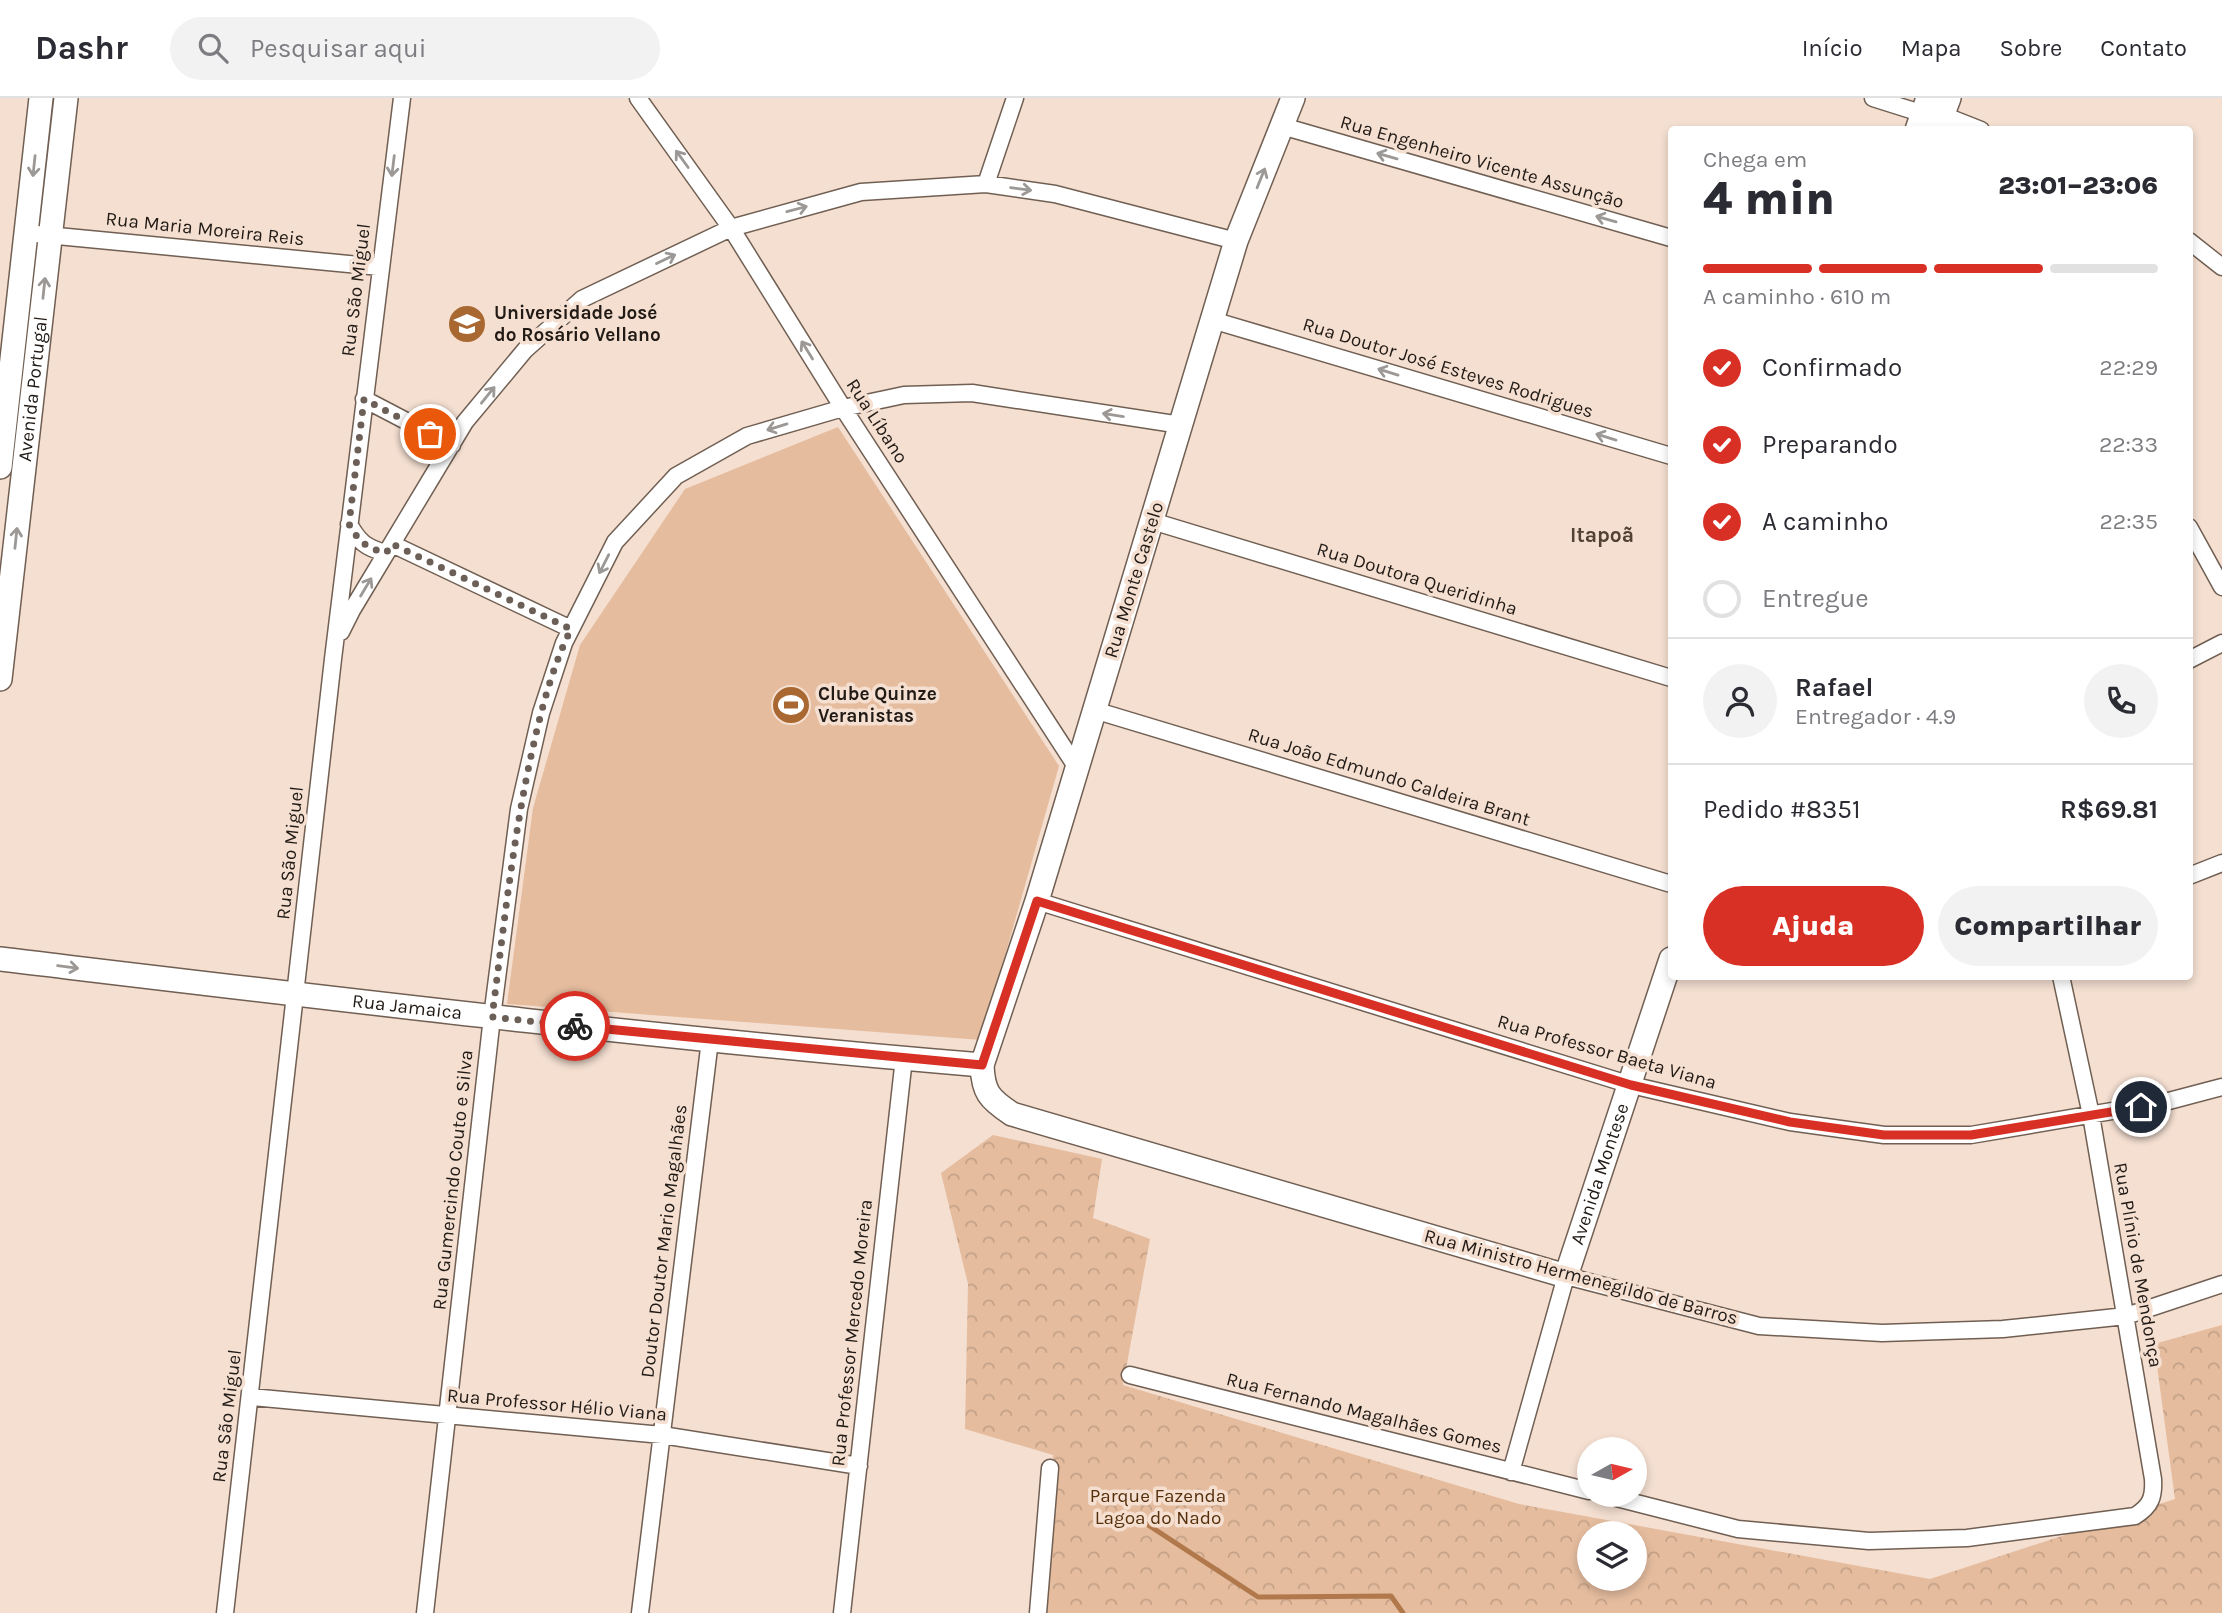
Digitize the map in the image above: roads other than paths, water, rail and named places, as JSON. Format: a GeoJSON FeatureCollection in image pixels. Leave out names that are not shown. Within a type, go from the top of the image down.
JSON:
{"type":"FeatureCollection","features":[{"type":"Feature","properties":{"kind":"street","name":"Avenida Portugal"},"geometry":{"type":"LineString","coordinates":[[0,467],[41,98]]}},
{"type":"Feature","properties":{"kind":"street","name":"Avenida Portugal"},"geometry":{"type":"LineString","coordinates":[[0,679],[66,98]]}},
{"type":"Feature","properties":{"kind":"street","name":"Rua São Miguel"},"geometry":{"type":"LineString","coordinates":[[225,1613],[334,647],[402,98]]}},
{"type":"Feature","properties":{"kind":"street","name":"Rua Líbano"},"geometry":{"type":"LineString","coordinates":[[638,98],[731,228],[843,408],[1077,768]]}},
{"type":"Feature","properties":{"kind":"street"},"geometry":{"type":"LineString","coordinates":[[986,184],[1015,98]]}},
{"type":"Feature","properties":{"kind":"street","name":"Rua Monte Castelo"},"geometry":{"type":"LineString","coordinates":[[982,1065],[1037,901],[1236,242],[1293,98]]}},
{"type":"Feature","properties":{"kind":"street"},"geometry":{"type":"LineString","coordinates":[[1872,98],[1966,126]]}},
{"type":"Feature","properties":{"kind":"street","name":"Rua Engenheiro Vicente Assunção"},"geometry":{"type":"LineString","coordinates":[[1282,126],[1668,237]]}},
{"type":"Feature","properties":{"kind":"street"},"geometry":{"type":"LineString","coordinates":[[334,647],[352,610],[465,422],[524,350],[582,299],[731,228],[861,192],[986,184],[1055,194],[1236,242]]}},
{"type":"Feature","properties":{"kind":"street","name":"Rua Maria Moreira Reis"},"geometry":{"type":"LineString","coordinates":[[26,233],[380,267]]}},
{"type":"Feature","properties":{"kind":"street"},"geometry":{"type":"LineString","coordinates":[[2193,244],[2222,267]]}},
{"type":"Feature","properties":{"kind":"street","name":"Rua Doutor José Esteves Rodrigues"},"geometry":{"type":"LineString","coordinates":[[1212,320],[1668,455]]}},
{"type":"Feature","properties":{"kind":"street","name":"Rua Gumercindo Couto e Silva"},"geometry":{"type":"LineString","coordinates":[[425,1613],[492,1017],[519,809],[541,713],[564,643],[615,542],[676,476],[747,436],[843,408],[904,395],[972,393],[1181,425]]}},
{"type":"Feature","properties":{"kind":"street"},"geometry":{"type":"LineString","coordinates":[[364,399],[452,445]]}},
{"type":"Feature","properties":{"kind":"street","name":"Rua Doutora Queridinha"},"geometry":{"type":"LineString","coordinates":[[1152,521],[1668,677]]}},
{"type":"Feature","properties":{"kind":"street"},"geometry":{"type":"LineString","coordinates":[[349,524],[358,540],[374,550],[389,549],[571,629]]}},
{"type":"Feature","properties":{"kind":"street"},"geometry":{"type":"LineString","coordinates":[[2193,534],[2222,587]]}},
{"type":"Feature","properties":{"kind":"street"},"geometry":{"type":"LineString","coordinates":[[2193,658],[2222,643]]}},
{"type":"Feature","properties":{"kind":"street","name":"Rua João Edmundo Caldeira Brant"},"geometry":{"type":"LineString","coordinates":[[1094,710],[1668,883]]}},
{"type":"Feature","properties":{"kind":"street"},"geometry":{"type":"LineString","coordinates":[[2193,874],[2222,863]]}},
{"type":"Feature","properties":{"kind":"street","name":"Rua Professor Baeta Viana"},"geometry":{"type":"LineString","coordinates":[[1037,901],[1631,1085],[1790,1122],[1884,1135],[1971,1135],[2165,1102],[2222,1087]]}},
{"type":"Feature","properties":{"kind":"street","name":"Rua Jamaica"},"geometry":{"type":"LineString","coordinates":[[0,959],[492,1017],[982,1065]]}},
{"type":"Feature","properties":{"kind":"street","name":"Avenida Montese"},"geometry":{"type":"LineString","coordinates":[[1511,1472],[1566,1276],[1668,968]]}},
{"type":"Feature","properties":{"kind":"street","name":"Rua Plínio de Mendonça"},"geometry":{"type":"LineString","coordinates":[[1647,1506],[1738,1529],[1869,1541],[1967,1538],[2135,1516],[2148,1508],[2154,1494],[2153,1479],[2091,1115],[2062,980]]}},
{"type":"Feature","properties":{"kind":"street","name":"Doutor Doutor Mario Magalhães"},"geometry":{"type":"LineString","coordinates":[[640,1613],[710,1040]]}},
{"type":"Feature","properties":{"kind":"street","name":"Rua Professor Mercedo Moreira"},"geometry":{"type":"LineString","coordinates":[[842,1613],[904,1058]]}},
{"type":"Feature","properties":{"kind":"street","name":"Rua Ministro Hermenegildo de Barros"},"geometry":{"type":"LineString","coordinates":[[982,1065],[983,1085],[994,1102],[1012,1114],[1566,1276],[1759,1326],[1882,1333],[2003,1329],[2126,1316],[2222,1284]]}},
{"type":"Feature","properties":{"kind":"street","name":"Rua Fernando Magalhães Gomes"},"geometry":{"type":"LineString","coordinates":[[1130,1375],[1577,1488]]}},
{"type":"Feature","properties":{"kind":"street","name":"Rua Professor Hélio Viana"},"geometry":{"type":"LineString","coordinates":[[251,1398],[662,1435],[859,1466]]}},
{"type":"Feature","properties":{"kind":"street"},"geometry":{"type":"LineString","coordinates":[[1038,1613],[1051,1468]]}},
{"type":"Feature","properties":{"kind":"waterway"},"geometry":{"type":"LineString","coordinates":[[1136,1517],[1258,1597],[1391,1596],[1403,1613]]}},
{"type":"Feature","properties":{"kind":"place","name":"Universidade José do Rosário Vellano"},"geometry":{"type":"Point","coordinates":[467,324]}},
{"type":"Feature","properties":{"kind":"place","name":"Clube Quinze Veranistas"},"geometry":{"type":"Point","coordinates":[791,705]}},
{"type":"Feature","properties":{"kind":"district","name":"Itapoã"},"geometry":{"type":"Point","coordinates":[1602,535]}},
{"type":"Feature","properties":{"kind":"park label","name":"Parque Fazenda Lagoa do Nado"},"geometry":{"type":"Point","coordinates":[1158,1507]}}]}
